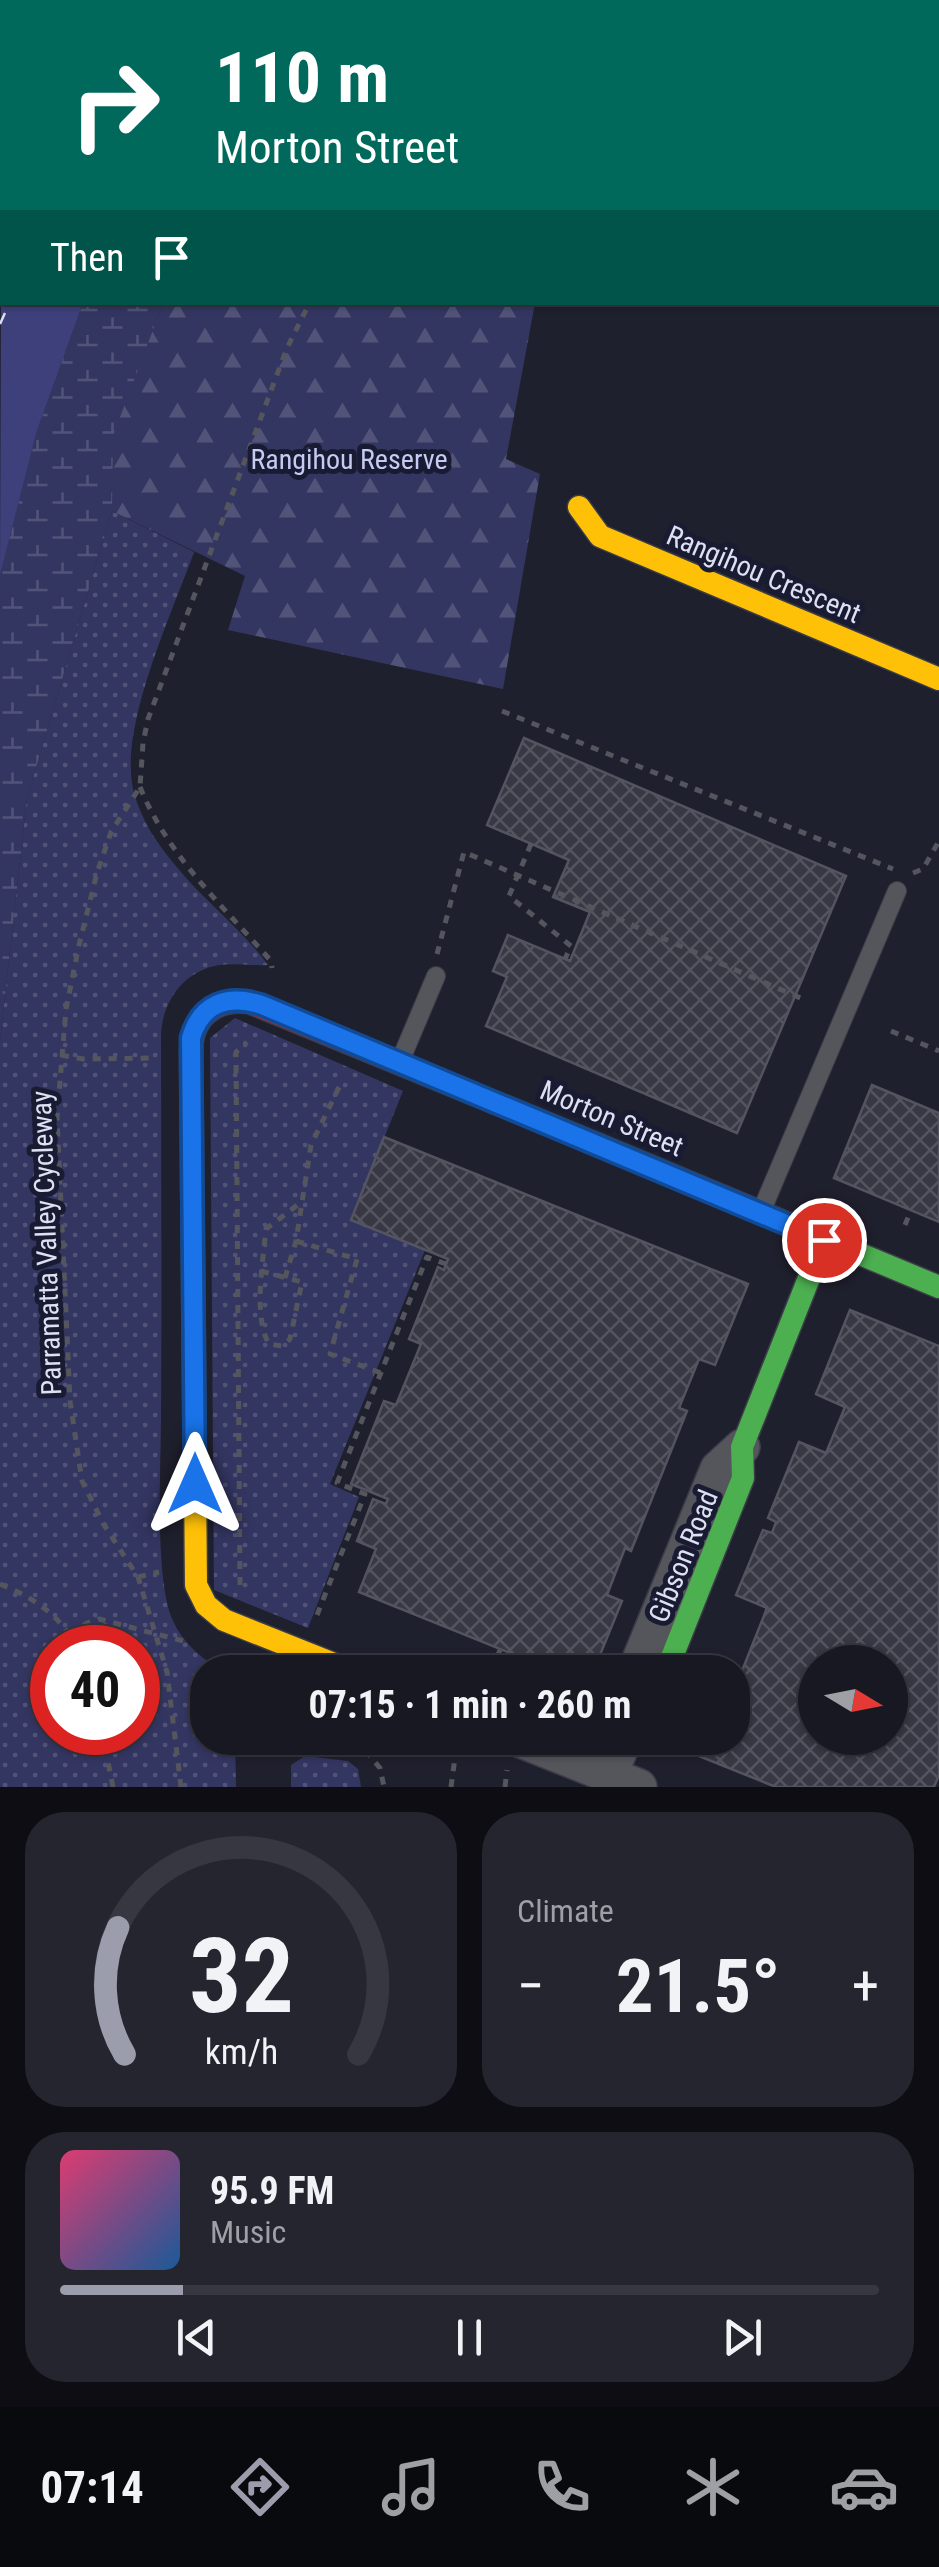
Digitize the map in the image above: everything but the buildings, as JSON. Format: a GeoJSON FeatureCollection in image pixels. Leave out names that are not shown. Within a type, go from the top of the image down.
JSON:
{"type":"FeatureCollection","features":[{"type":"Feature","properties":{"kind":"street","name":"Rangihou Crescent"},"geometry":{"type":"LineString","coordinates":[[579,507],[600,536],[939,679]]}},
{"type":"Feature","properties":{"kind":"street","name":"Morton Street"},"geometry":{"type":"LineString","coordinates":[[312,1655],[211,1613],[201,1601],[196,1585],[191,1038],[202,1014],[221,1001],[246,1000],[262,1005],[939,1288]]}},
{"type":"Feature","properties":{"kind":"street","name":"Gibson Road"},"geometry":{"type":"LineString","coordinates":[[673,1655],[743,1478],[742,1446],[824,1240]]}},
{"type":"Feature","properties":{"kind":"street","name":"Gibson Road"},"geometry":{"type":"LineString","coordinates":[[643,1655],[718,1469],[742,1446]]}},
{"type":"Feature","properties":{"kind":"street"},"geometry":{"type":"LineString","coordinates":[[515,1755],[624,1781],[624,1755]]}},
{"type":"Feature","properties":{"kind":"lane"},"geometry":{"type":"LineString","coordinates":[[761,1213],[898,891]]}},
{"type":"Feature","properties":{"kind":"lane"},"geometry":{"type":"LineString","coordinates":[[400,1062],[435,970]]}},
{"type":"Feature","properties":{"kind":"path","name":"Parramatta Valley Cycleway"},"geometry":{"type":"LineString","coordinates":[[153,1625],[138,1577],[104,1525],[82,1481],[70,1401],[56,1118],[66,1009],[97,873],[112,832],[140,787],[142,743],[148,719],[286,348],[308,305]]}},
{"type":"Feature","properties":{"kind":"path"},"geometry":{"type":"LineString","coordinates":[[502,711],[870,862],[916,873],[923,869],[939,841]]}},
{"type":"Feature","properties":{"kind":"path"},"geometry":{"type":"LineString","coordinates":[[140,787],[154,822],[271,961],[272,977]]}},
{"type":"Feature","properties":{"kind":"path"},"geometry":{"type":"LineString","coordinates":[[531,844],[509,896],[571,946],[565,959]]}},
{"type":"Feature","properties":{"kind":"path"},"geometry":{"type":"LineString","coordinates":[[435,970],[464,852],[806,1000]]}},
{"type":"Feature","properties":{"kind":"path"},"geometry":{"type":"LineString","coordinates":[[891,1031],[939,1051]]}},
{"type":"Feature","properties":{"kind":"path"},"geometry":{"type":"LineString","coordinates":[[242,1574],[236,1052],[245,1046],[250,1033]]}},
{"type":"Feature","properties":{"kind":"path"},"geometry":{"type":"LineString","coordinates":[[61,1055],[165,1058]]}},
{"type":"Feature","properties":{"kind":"path"},"geometry":{"type":"LineString","coordinates":[[285,1278],[296,1240],[311,1146],[345,1074]]}},
{"type":"Feature","properties":{"kind":"path"},"geometry":{"type":"LineString","coordinates":[[262,1271],[302,1282],[290,1339],[282,1346],[269,1344],[262,1332],[262,1271],[266,1230],[300,1203]]}},
{"type":"Feature","properties":{"kind":"path"},"geometry":{"type":"LineString","coordinates":[[906,1225],[912,1210]]}},
{"type":"Feature","properties":{"kind":"path"},"geometry":{"type":"LineString","coordinates":[[296,1240],[357,1259],[330,1354],[381,1372]]}},
{"type":"Feature","properties":{"kind":"path"},"geometry":{"type":"LineString","coordinates":[[316,1618],[365,1494],[337,1483],[428,1257],[446,1264]]}},
{"type":"Feature","properties":{"kind":"path"},"geometry":{"type":"LineString","coordinates":[[0,1584],[40,1603],[61,1625]]}},
{"type":"Feature","properties":{"kind":"path"},"geometry":{"type":"LineString","coordinates":[[84,1625],[110,1620],[124,1625]]}},
{"type":"Feature","properties":{"kind":"path"},"geometry":{"type":"LineString","coordinates":[[160,1637],[200,1642]]}},
{"type":"Feature","properties":{"kind":"path","name":"Parramatta Valley Cycleway"},"geometry":{"type":"LineString","coordinates":[[160,1649],[167,1672],[181,1787]]}},
{"type":"Feature","properties":{"kind":"path"},"geometry":{"type":"LineString","coordinates":[[498,1655],[500,1650]]}},
{"type":"Feature","properties":{"kind":"path"},"geometry":{"type":"LineString","coordinates":[[107,1755],[113,1787]]}},
{"type":"Feature","properties":{"kind":"path"},"geometry":{"type":"LineString","coordinates":[[369,1755],[380,1768],[384,1787]]}},
{"type":"Feature","properties":{"kind":"path"},"geometry":{"type":"LineString","coordinates":[[450,1787],[455,1755]]}},
{"type":"Feature","properties":{"kind":"path"},"geometry":{"type":"LineString","coordinates":[[504,1787],[511,1755]]}},
{"type":"Feature","properties":{"kind":"green space"},"geometry":{"type":"Polygon","coordinates":[[[82,305],[162,305],[113,436],[112,511],[27,798],[0,1041],[0,574],[37,431],[82,305]]]}},
{"type":"Feature","properties":{"kind":"green space","name":"Rangihou Reserve"},"geometry":{"type":"Polygon","coordinates":[[[162,305],[535,305],[506,459],[540,474],[503,689],[228,630],[245,576],[112,511],[112,436],[162,305]]]}},
{"type":"Feature","properties":{"kind":"green space"},"geometry":{"type":"Polygon","coordinates":[[[112,511],[194,552],[140,705],[131,767],[137,803],[150,831],[175,865],[268,965],[219,965],[195,974],[171,999],[161,1034],[163,1579],[173,1621],[200,1655],[190,1655],[190,1755],[235,1755],[236,1787],[0,1787],[0,1041],[27,798],[112,511]]]}},
{"type":"Feature","properties":{"kind":"green space"},"geometry":{"type":"Polygon","coordinates":[[[235,1018],[403,1091],[351,1220],[425,1250],[330,1484],[359,1497],[308,1628],[214,1590],[210,1038],[235,1018]]]}},
{"type":"Feature","properties":{"kind":"green space"},"geometry":{"type":"Polygon","coordinates":[[[305,1756],[348,1761],[358,1769],[361,1787],[291,1787],[291,1765],[305,1756]]]}},
{"type":"Feature","properties":{"kind":"shaded area"},"geometry":{"type":"Polygon","coordinates":[[[1,305],[82,305],[37,431],[0,575],[1,305]]]}},
{"type":"Feature","properties":{"kind":"ferry route"},"geometry":{"type":"LineString","coordinates":[[0,324],[9,305]]}},
{"type":"Feature","properties":{"kind":"traffic: fast"},"geometry":{"type":"LineString","coordinates":[[599,1145],[939,1287]]}},
{"type":"Feature","properties":{"kind":"traffic: fast"},"geometry":{"type":"LineString","coordinates":[[673,1655],[743,1478],[742,1447],[824,1240]]}},
{"type":"Feature","properties":{"kind":"traffic: slow"},"geometry":{"type":"LineString","coordinates":[[579,507],[600,536],[939,679]]}},
{"type":"Feature","properties":{"kind":"traffic: slow"},"geometry":{"type":"LineString","coordinates":[[191,1052],[196,1585],[206,1605],[224,1620],[312,1655]]}},
{"type":"Feature","properties":{"kind":"traffic: jam"},"geometry":{"type":"LineString","coordinates":[[191,1052],[195,1029],[207,1012],[226,1003],[249,1002],[599,1145]]}},
{"type":"Feature","properties":{"kind":"route"},"geometry":{"type":"LineString","coordinates":[[195,1484],[191,1038],[202,1014],[221,1001],[246,1000],[262,1005],[824,1240]]}}]}
